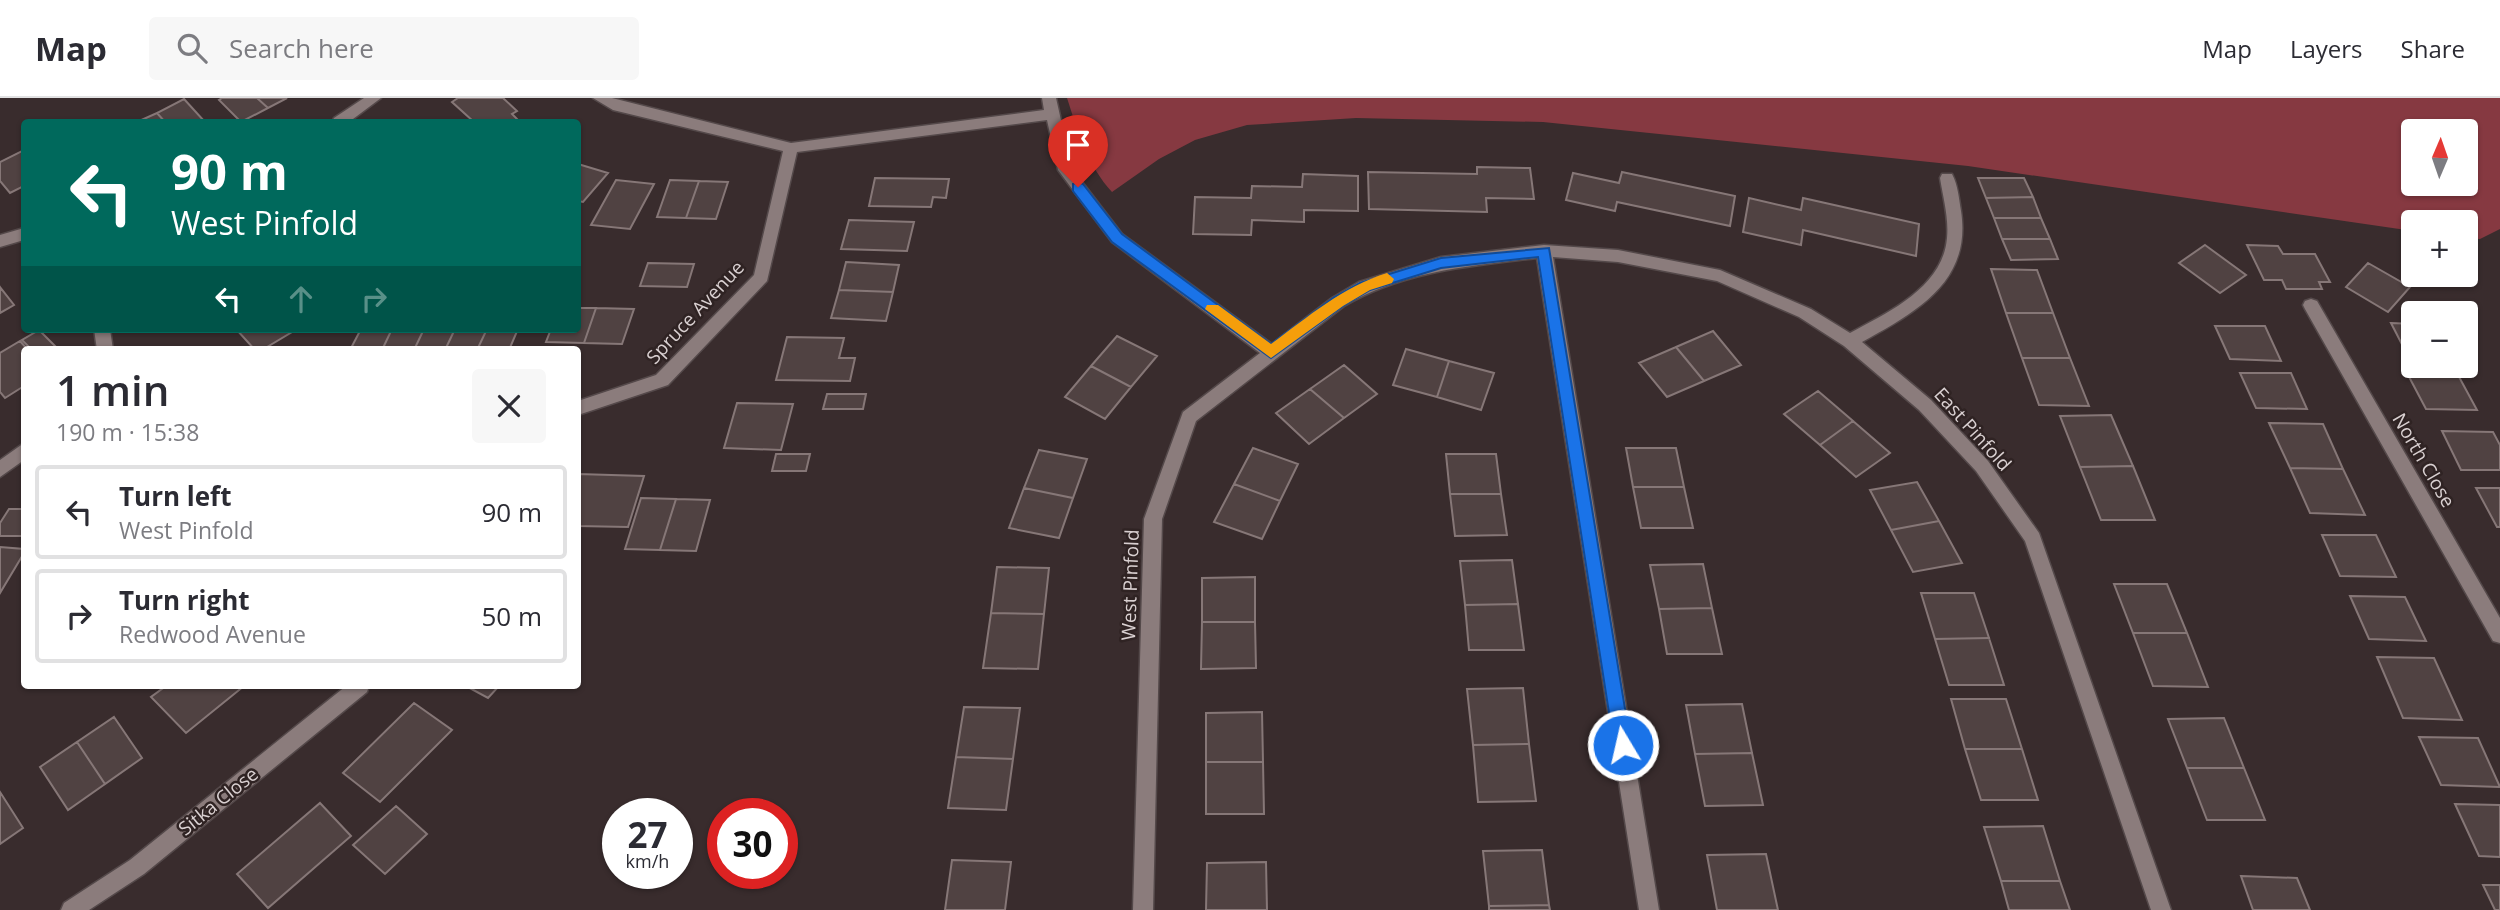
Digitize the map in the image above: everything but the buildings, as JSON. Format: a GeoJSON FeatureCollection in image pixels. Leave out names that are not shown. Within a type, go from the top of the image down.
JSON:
{"type":"FeatureCollection","features":[{"type":"Feature","properties":{"kind":"street"},"geometry":{"type":"LineString","coordinates":[[343,119],[374,98]]}},
{"type":"Feature","properties":{"kind":"street"},"geometry":{"type":"LineString","coordinates":[[600,98],[613,106],[791,148],[1050,106],[1065,170],[1117,238],[1271,352]]}},
{"type":"Feature","properties":{"kind":"street","name":"Spruce Avenue"},"geometry":{"type":"LineString","coordinates":[[581,407],[662,380],[761,277],[791,148]]}},
{"type":"Feature","properties":{"kind":"street"},"geometry":{"type":"LineString","coordinates":[[1850,341],[1910,307],[1945,271],[1956,240],[1947,178]]}},
{"type":"Feature","properties":{"kind":"street"},"geometry":{"type":"LineString","coordinates":[[0,241],[21,235]]}},
{"type":"Feature","properties":{"kind":"street"},"geometry":{"type":"LineString","coordinates":[[1544,251],[1649,910]]}},
{"type":"Feature","properties":{"kind":"street","name":"West Pinfold"},"geometry":{"type":"LineString","coordinates":[[1143,910],[1153,519],[1189,417],[1338,302],[1365,286],[1441,263],[1544,251]]}},
{"type":"Feature","properties":{"kind":"street","name":"East Pinfold"},"geometry":{"type":"LineString","coordinates":[[1544,251],[1618,257],[1720,276],[1805,313],[1850,341],[1925,405],[1973,455],[2033,538],[2161,910]]}},
{"type":"Feature","properties":{"kind":"street","name":"North Close"},"geometry":{"type":"LineString","coordinates":[[2311,305],[2500,635]]}},
{"type":"Feature","properties":{"kind":"street"},"geometry":{"type":"LineString","coordinates":[[0,470],[21,452]]}},
{"type":"Feature","properties":{"kind":"street","name":"Sitka Close"},"geometry":{"type":"LineString","coordinates":[[71,910],[137,867],[356,689]]}},
{"type":"Feature","properties":{"kind":"shaded area"},"geometry":{"type":"Polygon","coordinates":[[[1067,98],[2500,98],[2500,229],[2478,239],[2478,210],[2401,210],[2401,229],[1968,166],[1543,122],[1356,118],[1247,125],[1195,140],[1159,159],[1112,192],[1096,171],[1067,98]]]}},
{"type":"Feature","properties":{"kind":"slow traffic"},"geometry":{"type":"LineString","coordinates":[[1213,309],[1271,352],[1338,302],[1365,286],[1387,279]]}},
{"type":"Feature","properties":{"kind":"route"},"geometry":{"type":"LineString","coordinates":[[1078,187],[1117,238],[1271,352],[1338,302],[1365,286],[1441,263],[1544,251],[1623,745]]}}]}
